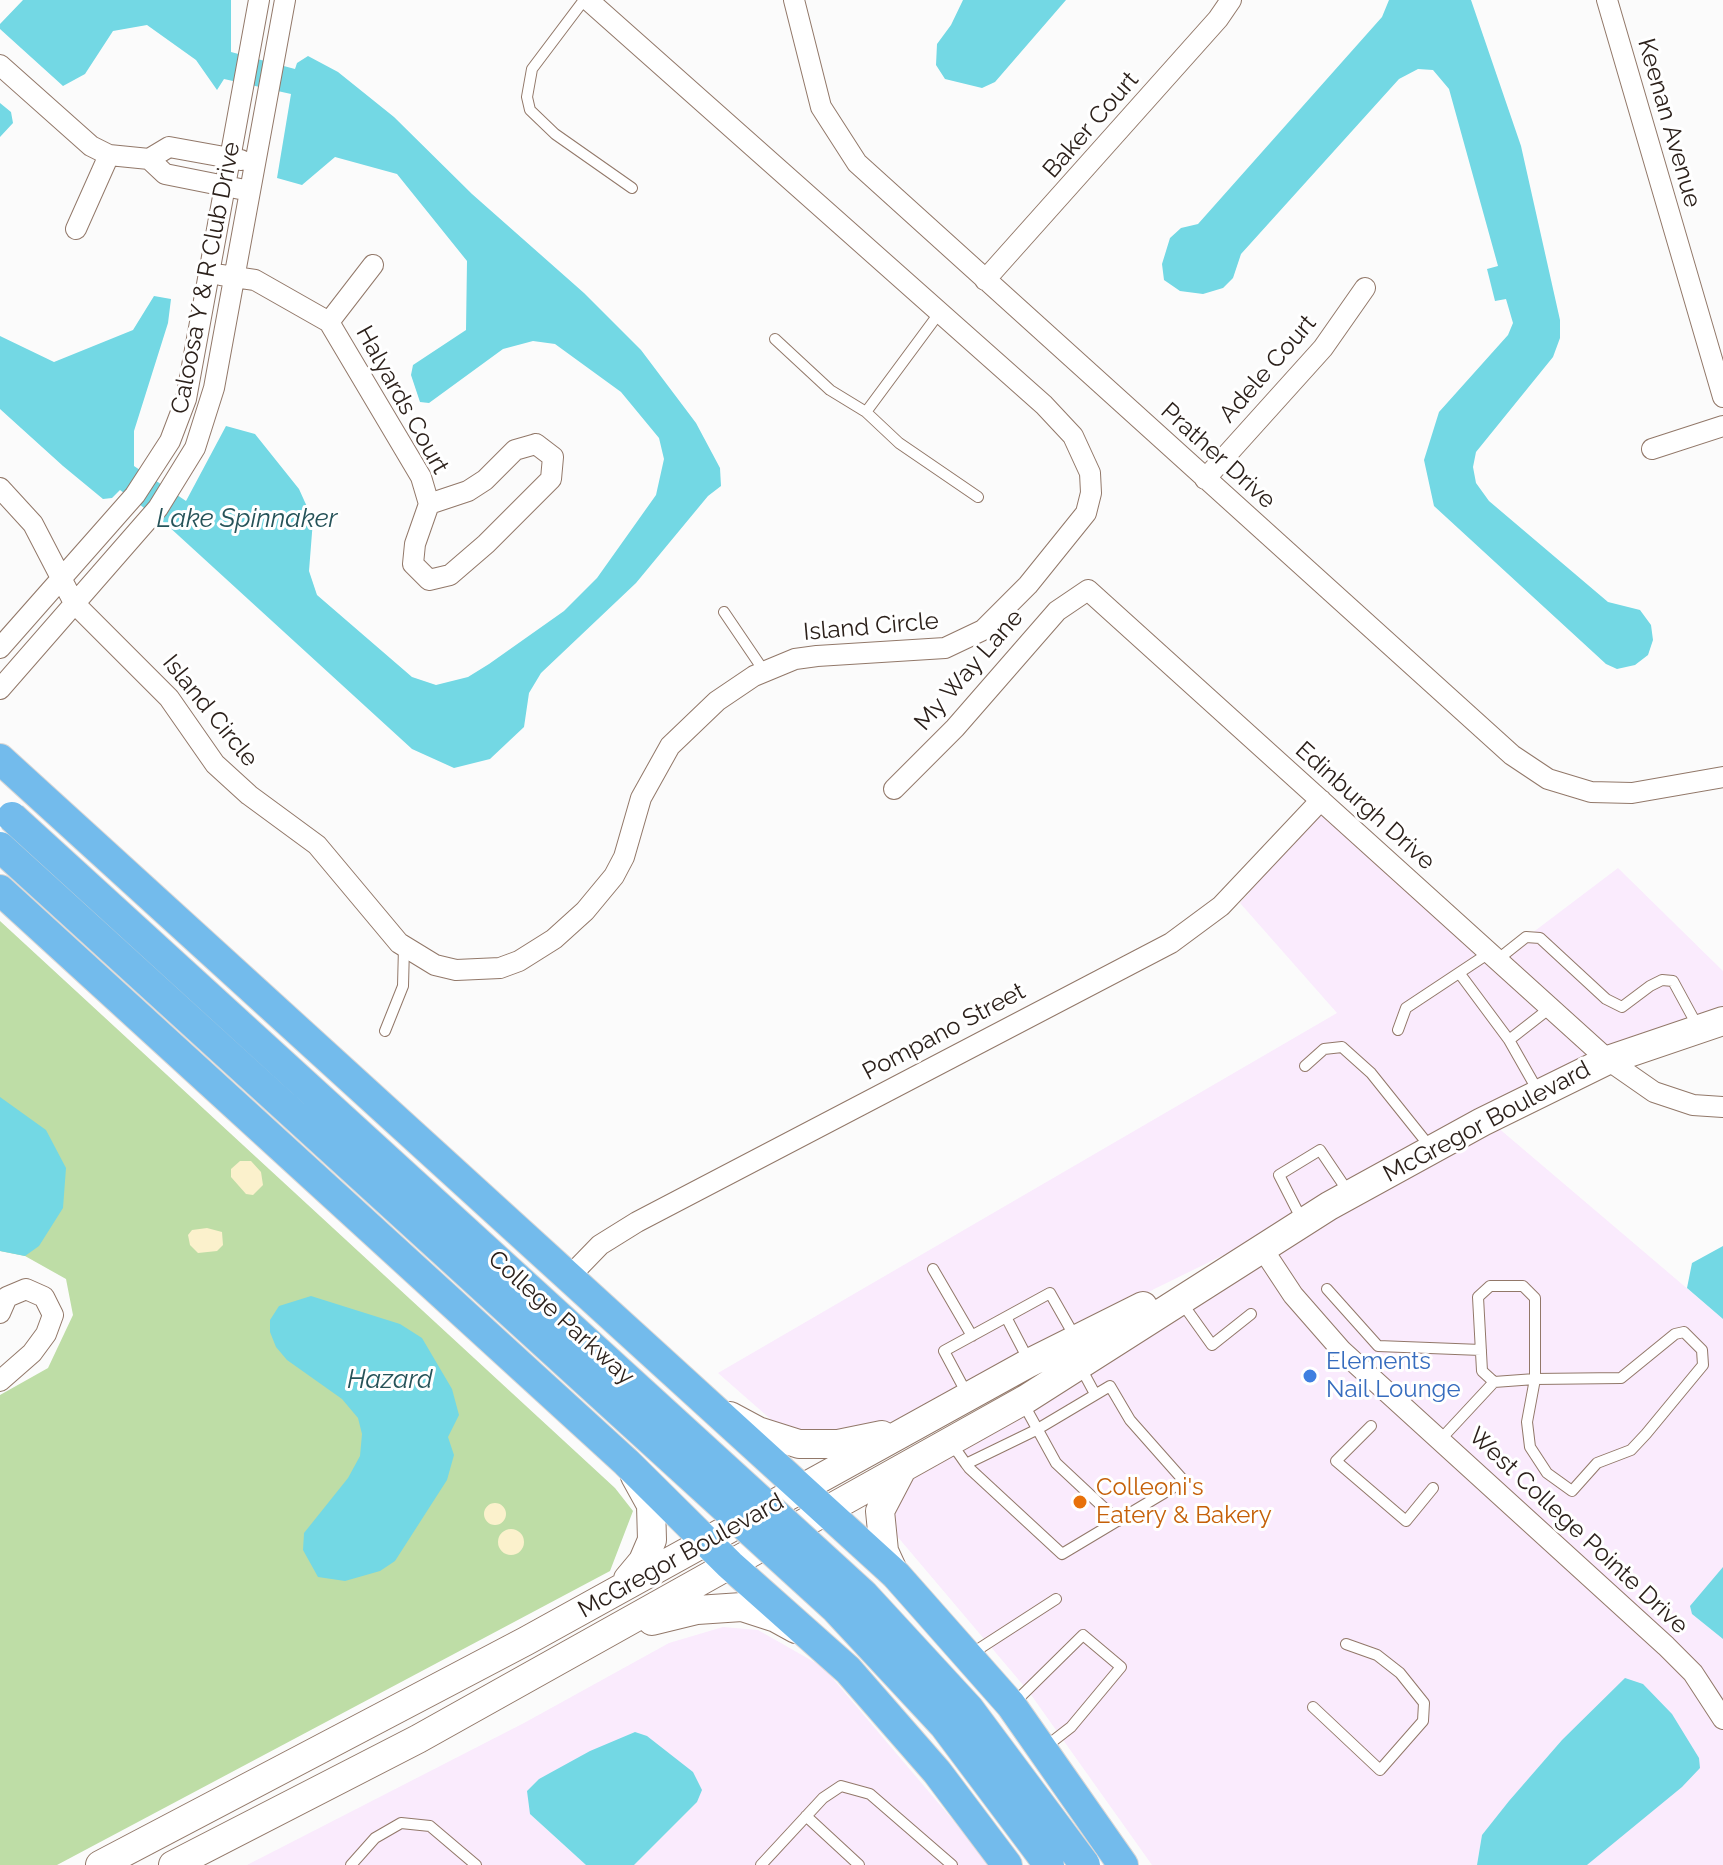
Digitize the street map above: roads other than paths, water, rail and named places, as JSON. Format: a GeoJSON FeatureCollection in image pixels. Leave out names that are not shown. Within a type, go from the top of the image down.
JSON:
{"type":"FeatureCollection","features":[{"type":"Feature","properties":{"kind":"main road"},"geometry":{"type":"LineString","coordinates":[[0,759],[906,1586],[1011,1705],[1123,1865]]}},
{"type":"Feature","properties":{"kind":"main road","name":"College Parkway"},"geometry":{"type":"LineString","coordinates":[[6,812],[863,1594],[969,1709],[1085,1865]]}},
{"type":"Feature","properties":{"kind":"main road","name":"College Parkway"},"geometry":{"type":"LineString","coordinates":[[0,847],[836,1609],[944,1725],[1049,1865]]}},
{"type":"Feature","properties":{"kind":"main road"},"geometry":{"type":"LineString","coordinates":[[0,890],[626,1462],[730,1565],[835,1658],[937,1772],[1007,1865]]}},
{"type":"Feature","properties":{"kind":"main road","name":"McGregor Boulevard"},"geometry":{"type":"LineString","coordinates":[[803,1490],[1029,1362],[1077,1352],[1180,1300],[1303,1222],[1539,1092],[1608,1060],[1711,1025]]}},
{"type":"Feature","properties":{"kind":"main road"},"geometry":{"type":"LineString","coordinates":[[333,1064],[344,1110]]}},
{"type":"Feature","properties":{"kind":"main road"},"geometry":{"type":"LineString","coordinates":[[269,1134],[288,1141],[314,1141],[344,1110],[372,1110],[395,1120]]}},
{"type":"Feature","properties":{"kind":"main road"},"geometry":{"type":"LineString","coordinates":[[314,1141],[318,1170],[328,1188]]}},
{"type":"Feature","properties":{"kind":"main road","name":"McGregor Boulevard"},"geometry":{"type":"LineString","coordinates":[[827,1512],[903,1469],[958,1453],[1023,1401],[1077,1352],[1262,1248]]}},
{"type":"Feature","properties":{"kind":"main road"},"geometry":{"type":"LineString","coordinates":[[626,1462],[671,1463],[688,1451],[699,1434],[700,1414],[693,1392]]}},
{"type":"Feature","properties":{"kind":"main road"},"geometry":{"type":"LineString","coordinates":[[693,1392],[758,1431],[799,1444],[851,1442],[921,1423]]}},
{"type":"Feature","properties":{"kind":"main road"},"geometry":{"type":"LineString","coordinates":[[734,1426],[760,1472],[766,1526],[779,1581],[804,1630]]}},
{"type":"Feature","properties":{"kind":"main road"},"geometry":{"type":"LineString","coordinates":[[621,1587],[649,1551],[653,1521],[647,1497],[626,1462]]}},
{"type":"Feature","properties":{"kind":"main road"},"geometry":{"type":"LineString","coordinates":[[903,1469],[880,1511],[884,1551],[906,1586]]}},
{"type":"Feature","properties":{"kind":"main road"},"geometry":{"type":"LineString","coordinates":[[730,1565],[803,1490]]}},
{"type":"Feature","properties":{"kind":"main road"},"geometry":{"type":"LineString","coordinates":[[656,1492],[694,1512],[766,1526],[838,1548],[906,1586]]}},
{"type":"Feature","properties":{"kind":"main road"},"geometry":{"type":"LineString","coordinates":[[704,1540],[827,1512]]}},
{"type":"Feature","properties":{"kind":"main road","name":"McGregor Boulevard"},"geometry":{"type":"LineString","coordinates":[[100,1865],[526,1641],[704,1540]]}},
{"type":"Feature","properties":{"kind":"main road","name":"McGregor Boulevard"},"geometry":{"type":"LineString","coordinates":[[173,1865],[418,1739],[730,1565]]}},
{"type":"Feature","properties":{"kind":"main road"},"geometry":{"type":"LineString","coordinates":[[835,1658],[851,1615],[879,1597],[900,1593],[906,1586]]}},
{"type":"Feature","properties":{"kind":"main road"},"geometry":{"type":"LineString","coordinates":[[612,1632],[697,1610],[742,1607],[776,1618],[835,1658]]}},
{"type":"Feature","properties":{"kind":"street","name":"Caloosa Y & R Club Drive"},"geometry":{"type":"LineString","coordinates":[[0,648],[131,499],[153,471],[170,441],[186,399],[259,0]]}},
{"type":"Feature","properties":{"kind":"street","name":"Caloosa Y & R Club Drive"},"geometry":{"type":"LineString","coordinates":[[0,689],[150,516],[174,485],[203,429],[235,277],[285,0]]}},
{"type":"Feature","properties":{"kind":"street","name":"Island Circle"},"geometry":{"type":"LineString","coordinates":[[0,488],[33,524],[74,603],[169,698],[215,764],[249,795],[317,845],[383,927],[404,947],[435,965],[478,971],[519,961],[554,939],[585,911],[614,876],[624,857],[645,789],[670,746],[717,701],[764,671],[795,659],[924,652],[964,641],[1000,615],[1074,531],[1086,513],[1091,493],[1090,473],[1073,436],[1044,405],[586,0]]}},
{"type":"Feature","properties":{"kind":"street","name":"Prather Drive"},"geometry":{"type":"LineString","coordinates":[[794,0],[821,107],[844,147],[871,178],[1489,735],[1539,774],[1568,788],[1611,794],[1723,777]]}},
{"type":"Feature","properties":{"kind":"street","name":"Baker Court"},"geometry":{"type":"LineString","coordinates":[[985,280],[1218,19],[1231,0]]}},
{"type":"Feature","properties":{"kind":"street","name":"Keenan Avenue"},"geometry":{"type":"LineString","coordinates":[[1607,0],[1723,397]]}},
{"type":"Feature","properties":{"kind":"street"},"geometry":{"type":"LineString","coordinates":[[0,65],[72,132],[109,155],[149,159],[169,147],[256,163]]}},
{"type":"Feature","properties":{"kind":"street"},"geometry":{"type":"LineString","coordinates":[[76,229],[109,155]]}},
{"type":"Feature","properties":{"kind":"street"},"geometry":{"type":"LineString","coordinates":[[149,159],[165,174],[251,192]]}},
{"type":"Feature","properties":{"kind":"street","name":"Halyards Court"},"geometry":{"type":"LineString","coordinates":[[329,322],[373,265]]}},
{"type":"Feature","properties":{"kind":"street","name":"Halyards Court"},"geometry":{"type":"LineString","coordinates":[[209,273],[255,280],[329,322],[421,477],[429,504],[415,544],[413,564],[429,580],[450,575],[505,527],[551,479],[553,457],[536,444],[515,450],[485,480],[468,491],[429,504]]}},
{"type":"Feature","properties":{"kind":"street","name":"Adele Court"},"geometry":{"type":"LineString","coordinates":[[1205,479],[1323,348],[1365,288]]}},
{"type":"Feature","properties":{"kind":"street"},"geometry":{"type":"LineString","coordinates":[[1652,449],[1723,426]]}},
{"type":"Feature","properties":{"kind":"street","name":"My Way Lane"},"geometry":{"type":"LineString","coordinates":[[894,789],[955,728],[1049,619],[1088,590]]}},
{"type":"Feature","properties":{"kind":"street","name":"Edinburgh Drive"},"geometry":{"type":"LineString","coordinates":[[1088,590],[1608,1060],[1654,1092],[1693,1105],[1723,1107]]}},
{"type":"Feature","properties":{"kind":"street","name":"Pompano Street"},"geometry":{"type":"LineString","coordinates":[[568,1278],[600,1245],[637,1222],[1171,943],[1221,906],[1321,800]]}},
{"type":"Feature","properties":{"kind":"street","name":"West College Pointe Drive"},"geometry":{"type":"LineString","coordinates":[[1262,1248],[1293,1295],[1342,1351],[1666,1646],[1693,1673],[1723,1719]]}},
{"type":"Feature","properties":{"kind":"street"},"geometry":{"type":"LineString","coordinates":[[0,1313],[7,1297],[26,1289],[44,1297],[53,1315],[46,1334],[32,1353],[0,1381]]}},
{"type":"Feature","properties":{"kind":"lane"},"geometry":{"type":"LineString","coordinates":[[586,0],[532,69],[527,97],[530,110],[555,134],[632,188]]}},
{"type":"Feature","properties":{"kind":"lane"},"geometry":{"type":"LineString","coordinates":[[866,412],[940,312]]}},
{"type":"Feature","properties":{"kind":"lane"},"geometry":{"type":"LineString","coordinates":[[775,339],[830,390],[866,412],[899,443],[978,497]]}},
{"type":"Feature","properties":{"kind":"lane"},"geometry":{"type":"LineString","coordinates":[[724,612],[764,671]]}},
{"type":"Feature","properties":{"kind":"lane"},"geometry":{"type":"LineString","coordinates":[[1398,1030],[1406,1008],[1526,937],[1540,938],[1606,999],[1622,1007],[1650,986],[1662,980],[1673,981],[1711,1025]]}},
{"type":"Feature","properties":{"kind":"lane"},"geometry":{"type":"LineString","coordinates":[[385,1031],[403,986],[404,947]]}},
{"type":"Feature","properties":{"kind":"lane"},"geometry":{"type":"LineString","coordinates":[[1460,974],[1509,1040],[1539,1092]]}},
{"type":"Feature","properties":{"kind":"lane"},"geometry":{"type":"LineString","coordinates":[[1509,1040],[1550,1008]]}},
{"type":"Feature","properties":{"kind":"lane"},"geometry":{"type":"LineString","coordinates":[[1305,1066],[1324,1049],[1342,1047],[1371,1073],[1432,1149]]}},
{"type":"Feature","properties":{"kind":"lane"},"geometry":{"type":"LineString","coordinates":[[1303,1222],[1279,1175],[1320,1150],[1350,1195]]}},
{"type":"Feature","properties":{"kind":"lane"},"geometry":{"type":"LineString","coordinates":[[933,1269],[972,1336]]}},
{"type":"Feature","properties":{"kind":"lane"},"geometry":{"type":"LineString","coordinates":[[1441,1439],[1494,1382],[1535,1379],[1621,1378],[1675,1334],[1684,1332],[1702,1350],[1703,1365],[1646,1434],[1631,1450],[1597,1463],[1572,1491],[1547,1473],[1530,1447],[1527,1422],[1535,1379],[1535,1298],[1523,1286],[1490,1286],[1478,1297],[1482,1371],[1494,1382]]}},
{"type":"Feature","properties":{"kind":"lane"},"geometry":{"type":"LineString","coordinates":[[1327,1289],[1378,1346],[1481,1350]]}},
{"type":"Feature","properties":{"kind":"lane"},"geometry":{"type":"LineString","coordinates":[[968,1397],[944,1351],[1050,1293],[1095,1394]]}},
{"type":"Feature","properties":{"kind":"lane"},"geometry":{"type":"LineString","coordinates":[[1180,1300],[1212,1345],[1251,1314]]}},
{"type":"Feature","properties":{"kind":"lane"},"geometry":{"type":"LineString","coordinates":[[1006,1317],[1029,1362]]}},
{"type":"Feature","properties":{"kind":"lane"},"geometry":{"type":"LineString","coordinates":[[1110,1386],[1130,1420],[1184,1481],[1062,1554],[958,1453],[1036,1430],[1095,1394],[1110,1386]]}},
{"type":"Feature","properties":{"kind":"lane"},"geometry":{"type":"LineString","coordinates":[[1023,1401],[1056,1463],[1118,1521]]}},
{"type":"Feature","properties":{"kind":"lane"},"geometry":{"type":"LineString","coordinates":[[1371,1426],[1336,1461],[1406,1521],[1433,1488]]}},
{"type":"Feature","properties":{"kind":"lane"},"geometry":{"type":"LineString","coordinates":[[969,1655],[1056,1599]]}},
{"type":"Feature","properties":{"kind":"lane"},"geometry":{"type":"LineString","coordinates":[[1011,1705],[1083,1635],[1121,1667],[1071,1727],[1042,1749]]}},
{"type":"Feature","properties":{"kind":"lane"},"geometry":{"type":"LineString","coordinates":[[1313,1707],[1380,1770],[1423,1721],[1424,1703],[1400,1673],[1377,1655],[1346,1644]]}},
{"type":"Feature","properties":{"kind":"lane"},"geometry":{"type":"LineString","coordinates":[[761,1865],[832,1789],[841,1786],[870,1794],[952,1865]]}},
{"type":"Feature","properties":{"kind":"lane"},"geometry":{"type":"LineString","coordinates":[[806,1816],[859,1865]]}},
{"type":"Feature","properties":{"kind":"lane"},"geometry":{"type":"LineString","coordinates":[[351,1865],[375,1838],[401,1823],[430,1826],[476,1865]]}},
{"type":"Feature","properties":{"kind":"water","name":"Lake Spinnaker"},"geometry":{"type":"Polygon","coordinates":[[[23,0],[231,0],[231,52],[295,69],[297,63],[308,56],[338,72],[394,117],[472,194],[584,293],[641,350],[696,423],[720,468],[721,486],[708,496],[636,583],[541,673],[529,693],[524,727],[490,759],[454,768],[412,749],[167,525],[120,490],[112,498],[103,499],[63,466],[0,409],[0,336],[54,362],[133,330],[154,296],[171,299],[168,323],[134,431],[134,466],[186,501],[226,426],[255,434],[299,489],[313,520],[309,571],[317,595],[412,677],[436,685],[468,677],[489,664],[564,611],[597,578],[656,495],[664,459],[659,438],[621,392],[555,344],[533,341],[503,349],[429,403],[420,402],[411,375],[413,365],[466,330],[467,261],[397,174],[335,157],[302,185],[277,178],[291,94],[224,79],[217,90],[196,60],[147,25],[113,31],[85,74],[63,86],[0,29],[0,24],[23,0]]]}},
{"type":"Feature","properties":{"kind":"water"},"geometry":{"type":"Polygon","coordinates":[[[963,0],[1066,0],[995,82],[982,88],[945,79],[936,65],[937,44],[963,0]]]}},
{"type":"Feature","properties":{"kind":"water"},"geometry":{"type":"Polygon","coordinates":[[[1389,0],[1471,0],[1521,146],[1560,320],[1560,338],[1553,357],[1476,452],[1473,467],[1476,483],[1489,501],[1608,602],[1640,610],[1651,625],[1653,640],[1648,655],[1635,665],[1617,669],[1606,664],[1434,506],[1424,460],[1439,412],[1508,335],[1513,323],[1506,299],[1495,301],[1487,269],[1498,266],[1449,89],[1433,70],[1418,69],[1399,79],[1241,254],[1233,278],[1223,288],[1203,294],[1180,291],[1164,280],[1162,264],[1170,238],[1181,228],[1198,224],[1382,17],[1389,0]]]}},
{"type":"Feature","properties":{"kind":"water"},"geometry":{"type":"Polygon","coordinates":[[[0,103],[11,112],[13,123],[0,137],[0,103]]]}},
{"type":"Feature","properties":{"kind":"water"},"geometry":{"type":"Polygon","coordinates":[[[0,1097],[46,1130],[66,1168],[63,1208],[39,1246],[25,1256],[0,1251],[0,1097]]]}},
{"type":"Feature","properties":{"kind":"water"},"geometry":{"type":"Polygon","coordinates":[[[1723,1246],[1723,1319],[1687,1288],[1692,1263],[1723,1246]]]}},
{"type":"Feature","properties":{"kind":"water","name":"Hazard"},"geometry":{"type":"Polygon","coordinates":[[[311,1296],[400,1324],[422,1338],[452,1389],[459,1415],[448,1437],[454,1455],[447,1480],[395,1561],[380,1571],[345,1581],[318,1577],[303,1550],[304,1533],[348,1478],[360,1456],[362,1434],[358,1418],[342,1399],[287,1360],[276,1347],[270,1332],[270,1320],[279,1306],[311,1296]]]}},
{"type":"Feature","properties":{"kind":"water"},"geometry":{"type":"Polygon","coordinates":[[[1723,1567],[1723,1639],[1692,1614],[1690,1606],[1723,1567]]]}},
{"type":"Feature","properties":{"kind":"water"},"geometry":{"type":"Polygon","coordinates":[[[1625,1678],[1643,1684],[1672,1714],[1699,1758],[1700,1768],[1682,1787],[1587,1865],[1477,1865],[1482,1835],[1562,1740],[1625,1678]]]}},
{"type":"Feature","properties":{"kind":"water"},"geometry":{"type":"Polygon","coordinates":[[[635,1732],[647,1736],[693,1772],[702,1790],[697,1802],[634,1865],[586,1865],[530,1814],[527,1791],[539,1779],[590,1751],[635,1732]]]}},
{"type":"Feature","properties":{"kind":"place","name":"Elements Nail Lounge"},"geometry":{"type":"Point","coordinates":[1310,1376]}},
{"type":"Feature","properties":{"kind":"place","name":"Colleoni's Eatery & Bakery"},"geometry":{"type":"Point","coordinates":[1080,1502]}}]}
